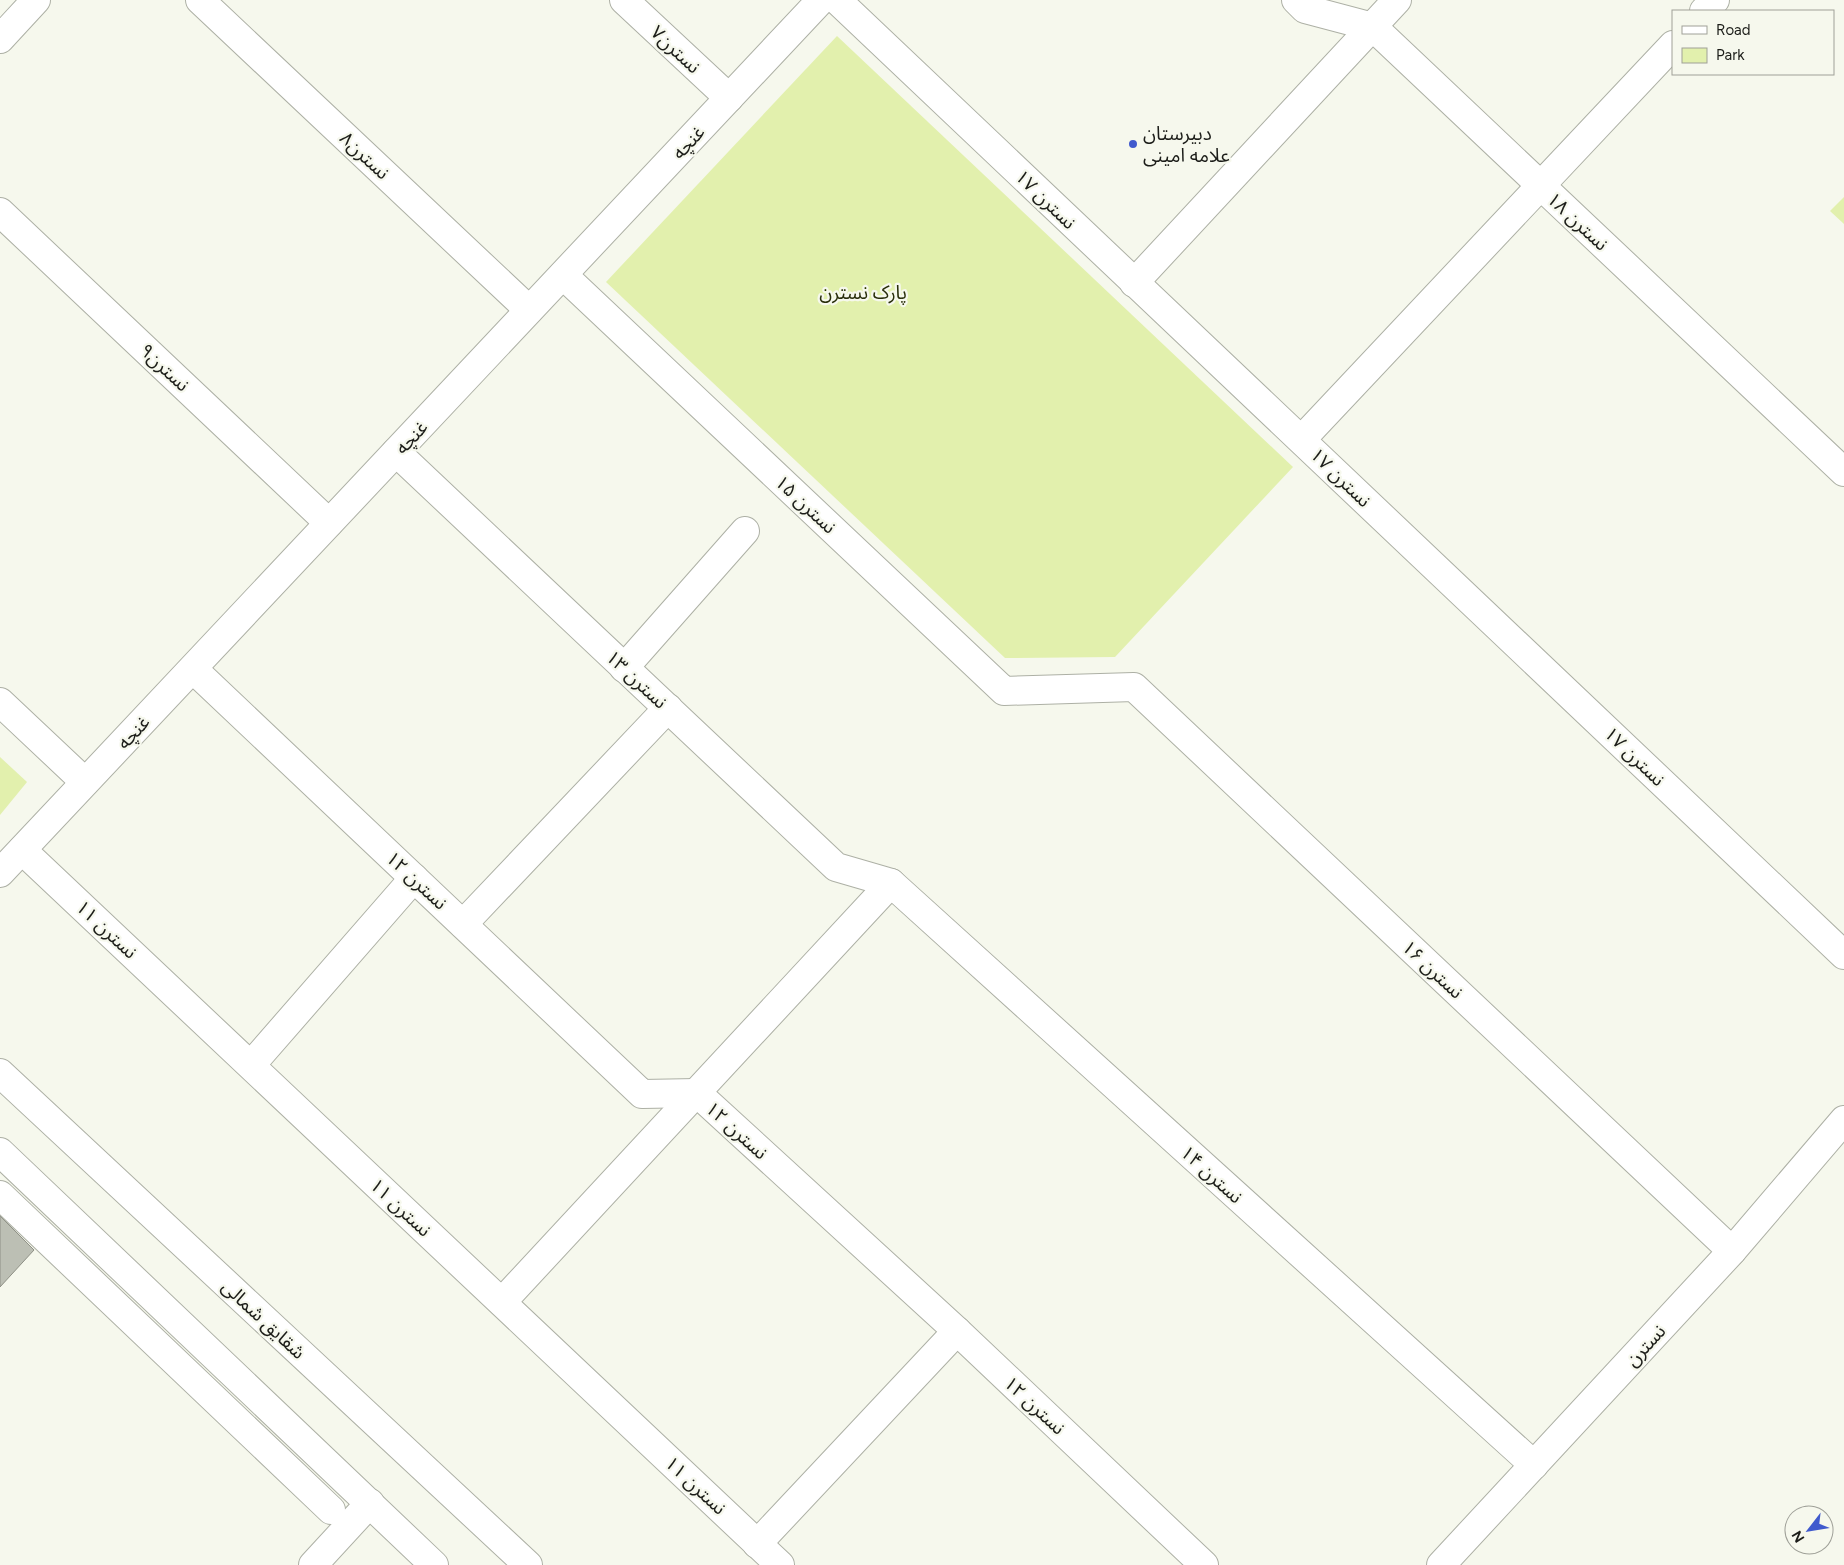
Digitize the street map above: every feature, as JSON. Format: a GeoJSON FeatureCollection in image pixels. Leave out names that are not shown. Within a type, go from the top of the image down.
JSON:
{"type":"FeatureCollection","features":[{"type":"Feature","properties":{"kind":"street"},"geometry":{"type":"LineString","coordinates":[[0,39],[36,0]]}},
{"type":"Feature","properties":{"kind":"street","name":"نسترن۸"},"geometry":{"type":"LineString","coordinates":[[200,0],[529,310]]}},
{"type":"Feature","properties":{"kind":"street","name":"نسترن۷"},"geometry":{"type":"LineString","coordinates":[[624,0],[729,98]]}},
{"type":"Feature","properties":{"kind":"street","name":"غنچه"},"geometry":{"type":"LineString","coordinates":[[0,873],[821,0]]}},
{"type":"Feature","properties":{"kind":"street","name":"نسترن ۱۷"},"geometry":{"type":"LineString","coordinates":[[837,0],[1844,955]]}},
{"type":"Feature","properties":{"kind":"street","name":"نسترن ۱۸"},"geometry":{"type":"LineString","coordinates":[[1296,0],[1305,8],[1373,27],[1844,472]]}},
{"type":"Feature","properties":{"kind":"street"},"geometry":{"type":"LineString","coordinates":[[1134,282],[1397,0]]}},
{"type":"Feature","properties":{"kind":"street"},"geometry":{"type":"LineString","coordinates":[[1705,10],[1715,0]]}},
{"type":"Feature","properties":{"kind":"street"},"geometry":{"type":"LineString","coordinates":[[1302,439],[1672,46]]}},
{"type":"Feature","properties":{"kind":"street","name":"نسترن۹"},"geometry":{"type":"LineString","coordinates":[[0,212],[330,523]]}},
{"type":"Feature","properties":{"kind":"street","name":"نسترن ۱۵"},"geometry":{"type":"LineString","coordinates":[[563,275],[1004,691],[1134,687]]}},
{"type":"Feature","properties":{"kind":"street","name":"نسترن ۱۳"},"geometry":{"type":"LineString","coordinates":[[396,452],[836,867],[891,883]]}},
{"type":"Feature","properties":{"kind":"street"},"geometry":{"type":"LineString","coordinates":[[624,668],[745,531]]}},
{"type":"Feature","properties":{"kind":"street","name":"نسترن ۱۲"},"geometry":{"type":"LineString","coordinates":[[193,668],[642,1094],[697,1093],[957,1331],[1204,1565]]}},
{"type":"Feature","properties":{"kind":"street","name":"نسترن ۱۶"},"geometry":{"type":"LineString","coordinates":[[1134,687],[1732,1251]]}},
{"type":"Feature","properties":{"kind":"street"},"geometry":{"type":"LineString","coordinates":[[0,702],[85,782]]}},
{"type":"Feature","properties":{"kind":"street"},"geometry":{"type":"LineString","coordinates":[[463,924],[668,708]]}},
{"type":"Feature","properties":{"kind":"street","name":"نسترن ۱۱"},"geometry":{"type":"LineString","coordinates":[[22,850],[780,1565]]}},
{"type":"Feature","properties":{"kind":"street"},"geometry":{"type":"LineString","coordinates":[[251,1065],[414,878]]}},
{"type":"Feature","properties":{"kind":"street"},"geometry":{"type":"LineString","coordinates":[[502,1302],[891,883]]}},
{"type":"Feature","properties":{"kind":"street","name":"نسترن ۱۴"},"geometry":{"type":"LineString","coordinates":[[891,883],[1534,1465]]}},
{"type":"Feature","properties":{"kind":"street","name":"شقایق شمالی"},"geometry":{"type":"LineString","coordinates":[[0,1073],[528,1565]]}},
{"type":"Feature","properties":{"kind":"street","name":"نسترن"},"geometry":{"type":"LineString","coordinates":[[1441,1565],[1732,1251],[1844,1120]]}},
{"type":"Feature","properties":{"kind":"street"},"geometry":{"type":"LineString","coordinates":[[0,1152],[434,1565]]}},
{"type":"Feature","properties":{"kind":"street"},"geometry":{"type":"LineString","coordinates":[[0,1195],[331,1510]]}},
{"type":"Feature","properties":{"kind":"street"},"geometry":{"type":"LineString","coordinates":[[757,1544],[957,1331]]}},
{"type":"Feature","properties":{"kind":"street"},"geometry":{"type":"LineString","coordinates":[[313,1565],[370,1503]]}},
{"type":"Feature","properties":{"kind":"green space","name":"پارک نسترن"},"geometry":{"type":"Polygon","coordinates":[[[837,36],[1293,467],[1115,657],[1005,658],[606,282],[837,36]]]}},
{"type":"Feature","properties":{"kind":"green space"},"geometry":{"type":"Polygon","coordinates":[[[1844,197],[1844,224],[1830,211],[1844,197]]]}},
{"type":"Feature","properties":{"kind":"green space"},"geometry":{"type":"Polygon","coordinates":[[[0,757],[27,782],[0,815],[0,757]]]}},
{"type":"Feature","properties":{"kind":"building"},"geometry":{"type":"Polygon","coordinates":[[[0,1216],[34,1250],[0,1287],[0,1216]]]}},
{"type":"Feature","properties":{"kind":"place","name":"دبیرستان علامه امینی"},"geometry":{"type":"Point","coordinates":[1133,144]}}]}
